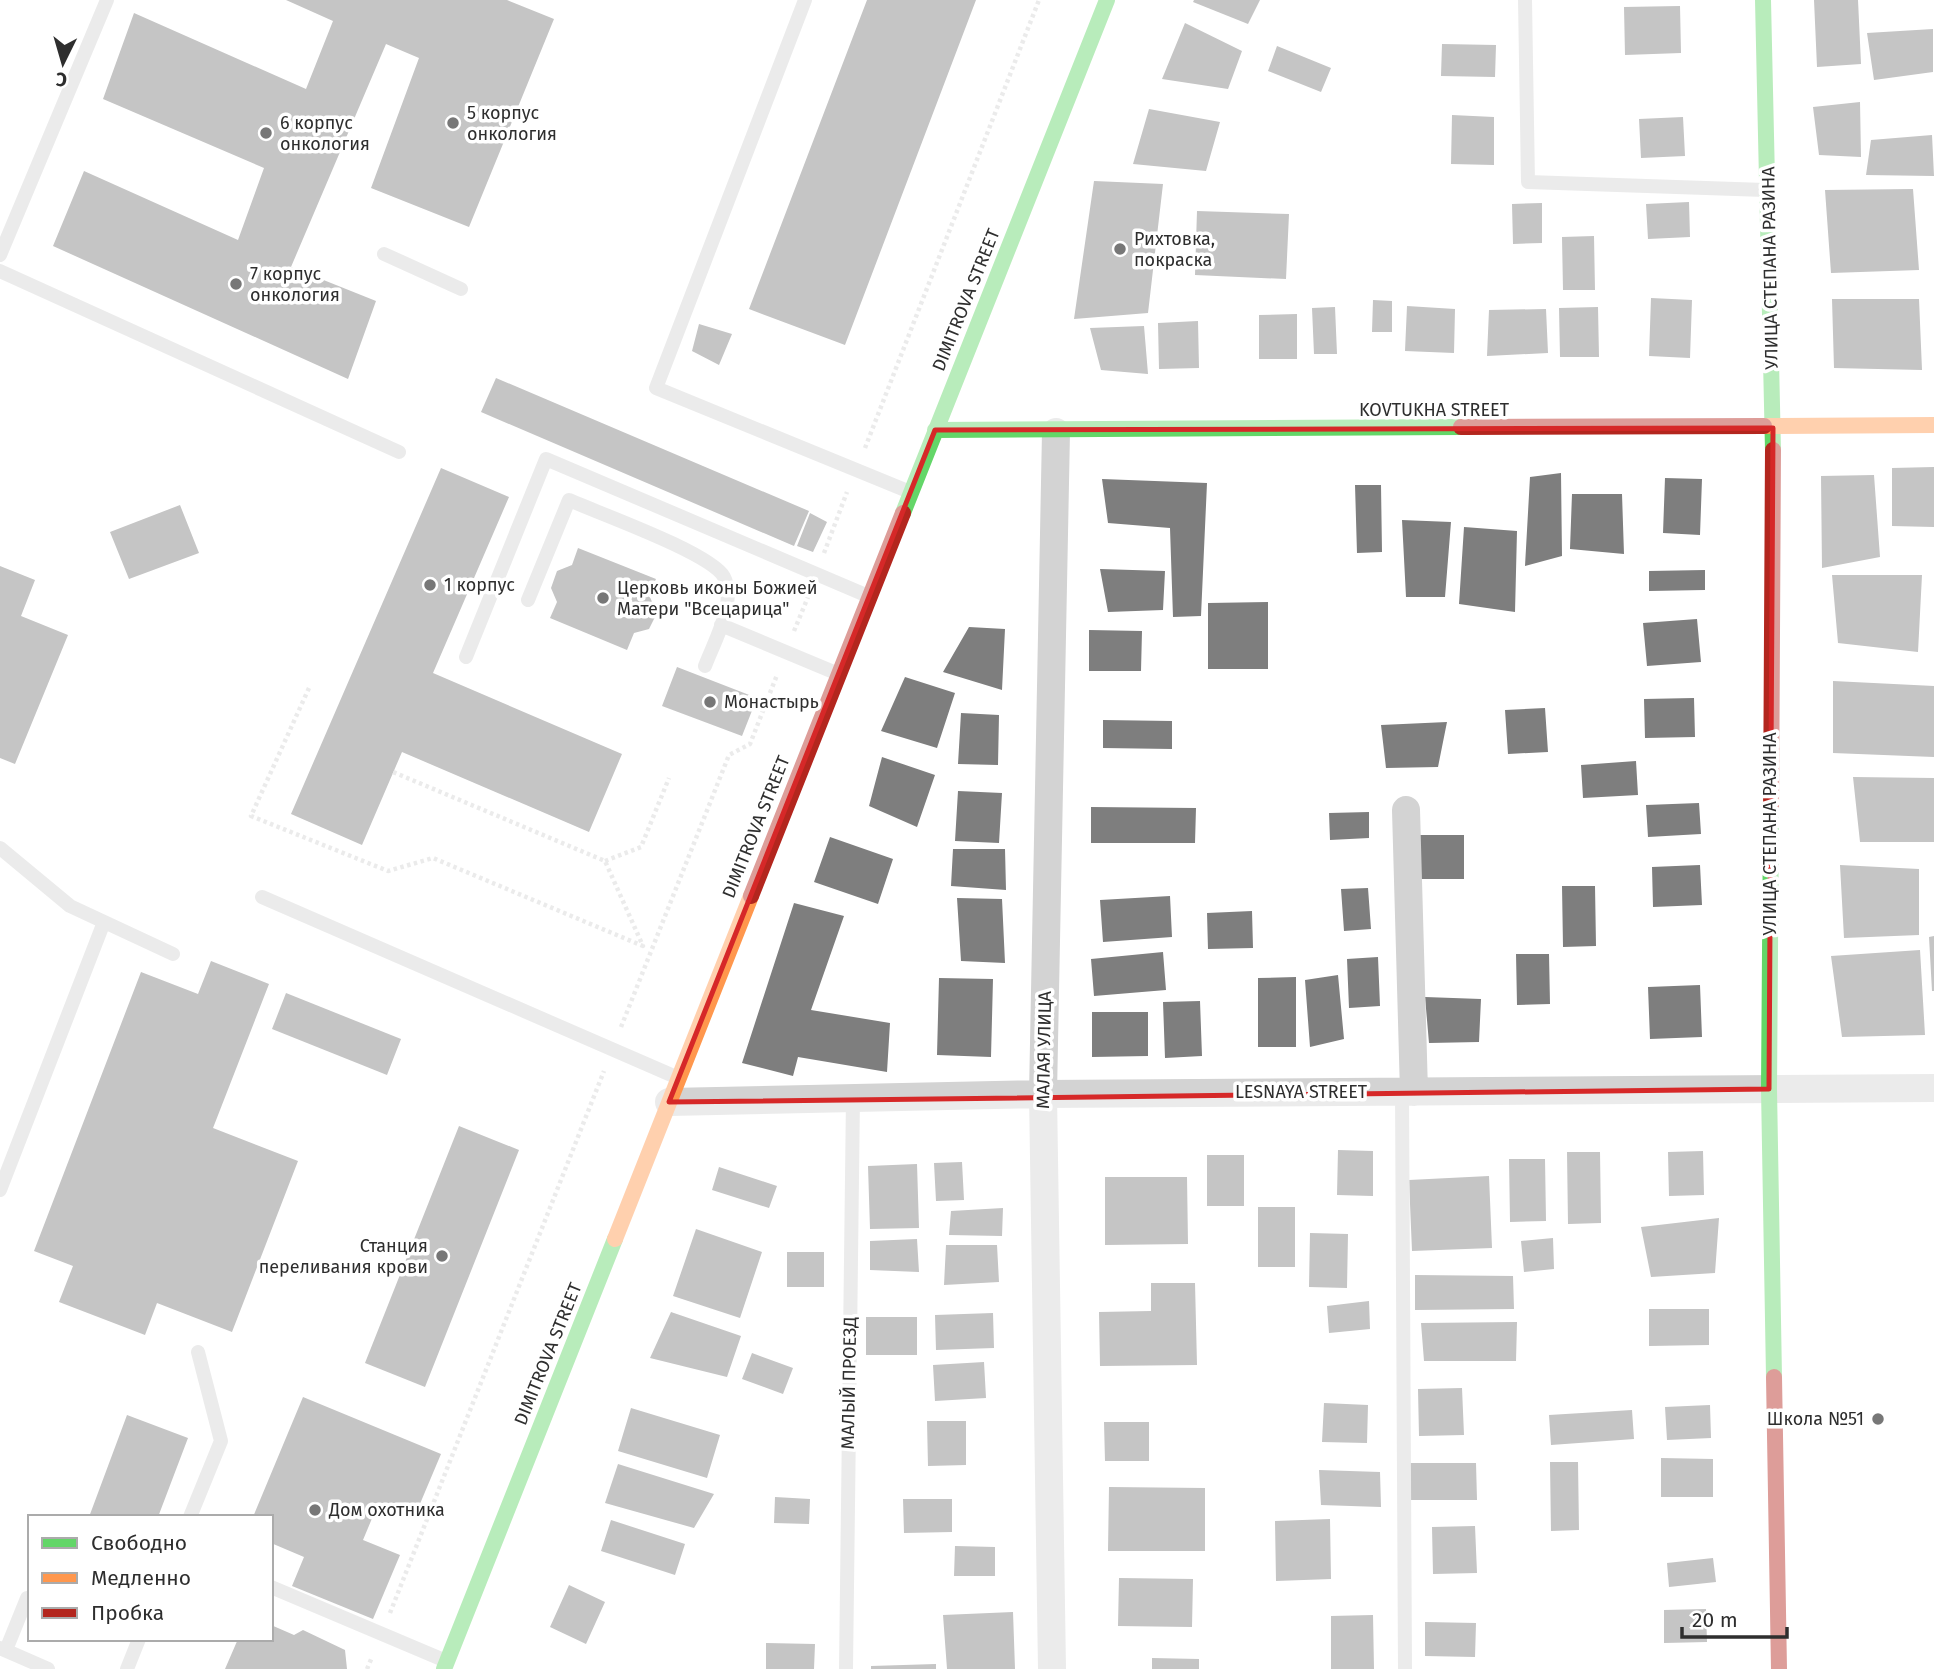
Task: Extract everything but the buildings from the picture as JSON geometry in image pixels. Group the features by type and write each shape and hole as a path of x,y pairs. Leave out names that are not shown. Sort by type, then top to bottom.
{"street":[{"name":"DIMITROVA STREET","path":"446,1665 1107,0"},
{"name":"УЛИЦА СТЕПАНА РАЗИНА","path":"1763,0 1773,428 1769,1088 1779,1669"},
{"name":"KOVTUKHA STREET","path":"935,430 1056,432 1934,425"},
{"name":"МАЛАЯ УЛИЦА","path":"1052,1669 1043,1094 1056,432"},
{"path":"1406,810 1408,1092"},
{"name":"LESNAYA STREET","path":"673,1090 853,1096 1934,1088"}],"lane":[{"path":"0,255 107,0"},
{"path":"804,0 656,388 911,492"},
{"path":"1525,0 1528,182 1768,191"},
{"path":"384,254 461,289"},
{"path":"0,271 399,452"},
{"path":"466,657 546,459 869,597"},
{"path":"528,600 569,500 706,559 724,577 727,599 721,625 705,666"},
{"path":"721,625 838,674"},
{"path":"0,848 70,906 173,954"},
{"path":"262,897 612,1050 673,1090"},
{"path":"0,1190 104,922"},
{"path":"1405,1669 1408,1092"},
{"name":"МАЛЫЙ ПРОЕЗД","path":"846,1669 853,1096"},
{"path":"191,1515 221,1441 198,1352"},
{"path":"273,1588 382,1633 446,1665"},
{"path":"27,1598 3,1649 48,1669"},
{"path":"127,1669 138,1641"}],"path":[{"path":"367,1669 729,755 750,744 1039,0"},
{"path":"309,688 251,816 388,871 433,858 652,949"},
{"path":"393,772 605,860 641,848 669,778"},
{"path":"605,860 643,946"}],"highlighted area":[{"path":"1773,428 1769,1089 669,1102 935,430"}],"traffic: fast":[{"path":"903,513 1107,0"},
{"path":"1763,0 1773,450"},
{"path":"935,430 1461,427"},
{"path":"1771,814 1769,1089 1774,1377"},
{"path":"444,1669 615,1239"}],"traffic: slow":[{"path":"1764,426 1934,425"},
{"path":"615,1239 751,896"}],"traffic: jam":[{"path":"1461,427 1764,426"},
{"path":"1771,814 1773,450"},
{"path":"751,896 903,513"},
{"path":"1774,1377 1779,1669"}],"place":[{"name":"5 корпус онкология","path":"453,123"},
{"name":"6 корпус онкология","path":"266,133"},
{"name":"Рихтовка, покраска","path":"1120,249"},
{"name":"7 корпус онкология","path":"236,284"},
{"name":"1 корпус","path":"430,585"},
{"name":"Церковь иконы Божией Матери \"Всецарица\"","path":"603,598"},
{"name":"Монастырь","path":"710,702"},
{"name":"Станция переливания крови","path":"442,1256"},
{"name":"Школа №51","path":"1878,1419"},
{"name":"Дом охотника","path":"315,1510"}]}
